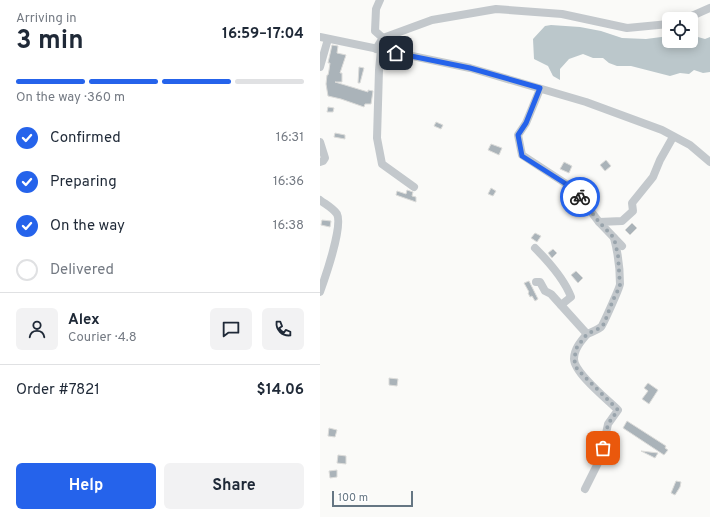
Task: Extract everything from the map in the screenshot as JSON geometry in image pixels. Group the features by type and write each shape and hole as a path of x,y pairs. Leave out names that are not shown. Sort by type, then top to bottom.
{"street":[{"path":"380,0 376,9 375,31 383,38"},
{"path":"414,187 382,164 377,138 379,49 383,38 432,20 496,8 562,14 627,28 662,25"},
{"path":"698,13 710,8"},
{"path":"320,67 324,38 470,68 586,102 662,130 690,146 710,162"},
{"path":"540,88 526,123 518,135 522,156 574,189 599,222 622,246"},
{"path":"599,222 622,221 633,212 632,203 653,177 660,160 673,137"},
{"path":"320,142 325,158 320,162"},
{"path":"320,200 336,214 338,219 335,242 320,292"},
{"path":"584,489 601,457 608,424 618,410 577,369 574,359 577,347 587,334 600,328 604,324 620,286 618,255 614,238"},
{"path":"535,248 568,290 571,297 561,304"},
{"path":"536,282 540,282 545,291 551,294 561,304 587,334"}],"shaded area":[{"path":"545,26 580,27 601,31 622,38 646,39 662,37 662,48 698,48 698,37 705,39 710,37 710,72 703,73 694,70 689,74 680,73 670,76 631,66 617,66 609,63 603,58 593,58 583,54 569,59 560,69 560,80 553,76 548,66 534,59 533,39"}],"building":[{"path":"332,45 338,46 337,53 346,55 340,73 342,73 342,82 335,82 368,92 368,90 373,91 371,104 365,104 364,107 328,96 326,84 330,63 328,63"},
{"path":"359,67 364,68 360,83 358,83"},
{"path":"328,107 334,108 333,112 327,112"},
{"path":"436,122 443,125 441,129 434,126"},
{"path":"335,133 345,135 345,139 334,137"},
{"path":"491,144 502,148 499,155 488,150"},
{"path":"606,160 611,166 605,171 600,165"},
{"path":"564,162 572,166 569,173 560,169"},
{"path":"491,188 496,191 493,196 488,194"},
{"path":"407,190 413,192 412,196 416,197 416,202 396,195 397,191 406,194"},
{"path":"322,220 331,221 330,227 321,225"},
{"path":"632,223 637,228 630,235 625,230"},
{"path":"535,233 541,236 537,242 531,238"},
{"path":"553,249 557,253 552,258 548,253"},
{"path":"576,271 583,278 578,283 571,275"},
{"path":"529,281 538,299 535,301 532,296 530,297 524,283"},
{"path":"389,378 398,379 397,386 389,385"},
{"path":"648,383 658,390 649,404 642,399 648,391 644,388"},
{"path":"627,421 666,446 665,448 668,450 664,455 623,428"},
{"path":"329,428 337,430 335,437 328,436"},
{"path":"641,451 658,453 655,458"},
{"path":"338,455 346,456 346,464 337,463"},
{"path":"337,470 337,477 330,478 329,471"},
{"path":"676,481 681,482 675,495 671,493"}],"way so far":[{"path":"580,197 599,222 614,238 618,255 620,286 604,324 600,328 587,334 577,347 574,359 577,369 618,410 608,424 606,440 603,448"}],"route":[{"path":"396,53 470,68 540,88 526,123 518,135 522,156 574,189 580,197"}]}
